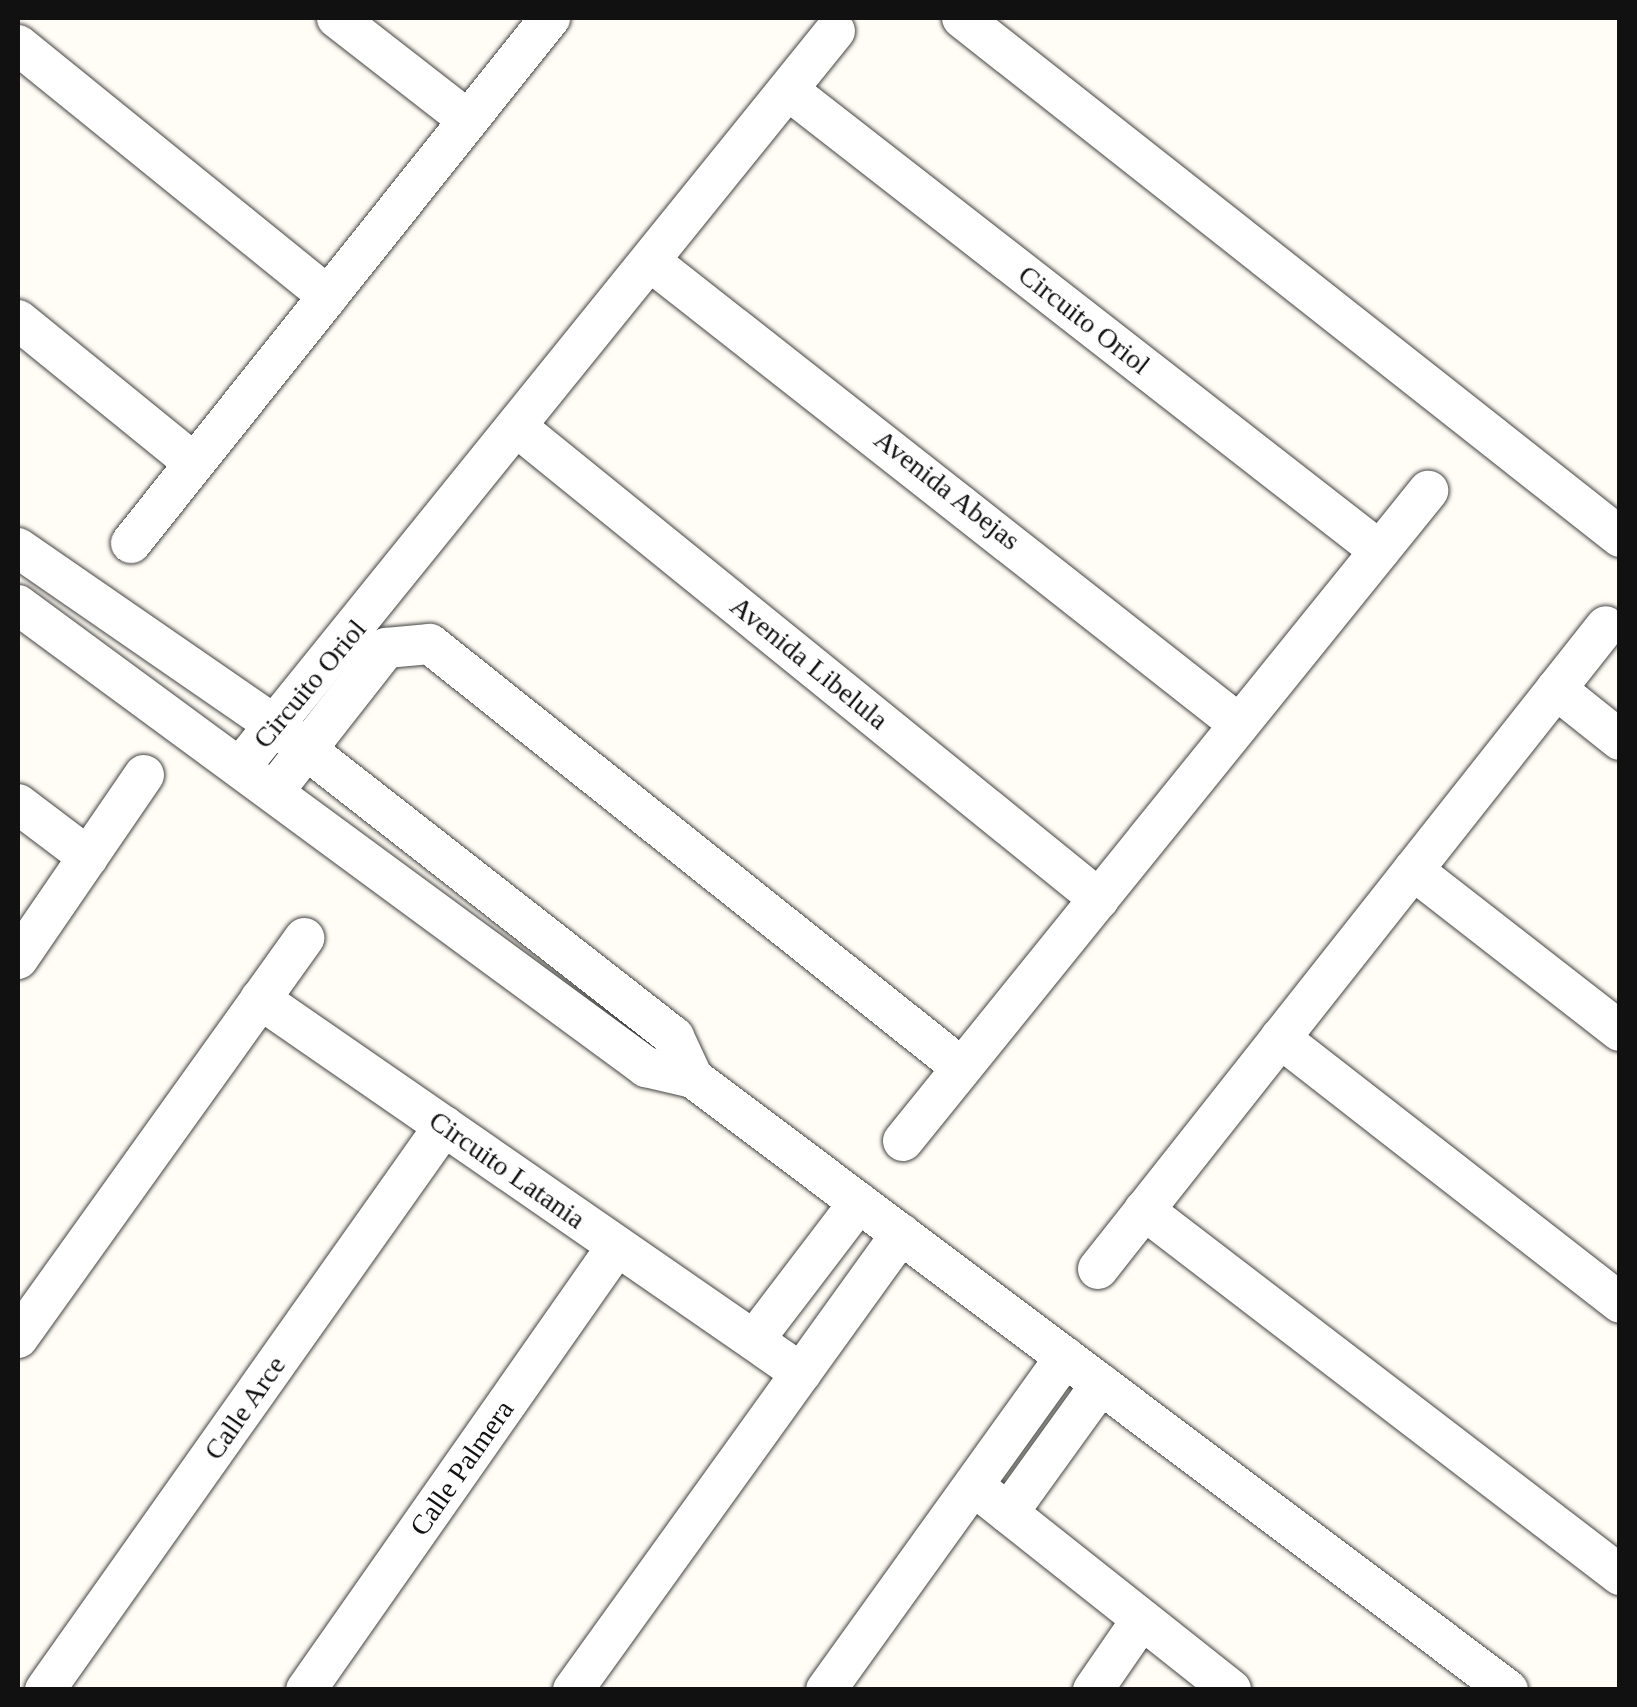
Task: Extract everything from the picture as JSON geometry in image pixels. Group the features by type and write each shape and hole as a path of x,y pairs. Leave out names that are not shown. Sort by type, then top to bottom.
{"street":[{"path":"338,18 468,120"},
{"path":"131,542 550,18"},
{"path":"962,18 1620,536"},
{"name":"Circuito Oriol","path":"274,791 291,737 379,602 835,31"},
{"path":"18,45 328,296"},
{"name":"Circuito Oriol","path":"788,90 1380,551"},
{"name":"Avenida Abejas","path":"651,262 1239,724"},
{"path":"18,320 194,463"},
{"name":"Avenida Libelula","path":"518,428 1099,898"},
{"path":"903,1141 1428,492"},
{"path":"18,548 291,737 674,1036 693,1078"},
{"name":"Circuito Oriol","path":"379,602 401,640 450,658 962,1068"},
{"path":"18,606 646,1067 693,1078 1508,1690"},
{"path":"1098,1269 1606,626"},
{"name":"Circuito Oriol","path":"241,766 291,737 401,640"},
{"path":"1556,689 1620,740"},
{"path":"18,958 144,775"},
{"path":"18,804 88,857"},
{"path":"1413,870 1620,1031"},
{"path":"18,1338 304,938"},
{"name":"Circuito Latania","path":"260,999 801,1373"},
{"path":"1280,1038 1620,1304"},
{"name":"Calle Arce","path":"45,1690 444,1126"},
{"path":"754,1340 859,1202"},
{"path":"1144,1210 1620,1575"},
{"path":"573,1690 901,1234"},
{"name":"Calle Palmera","path":"306,1690 617,1246"},
{"path":"826,1690 1065,1357"},
{"path":"1008,1513 1101,1384"},
{"path":"974,1486 1231,1690"},
{"path":"1093,1690 1142,1619"}]}
